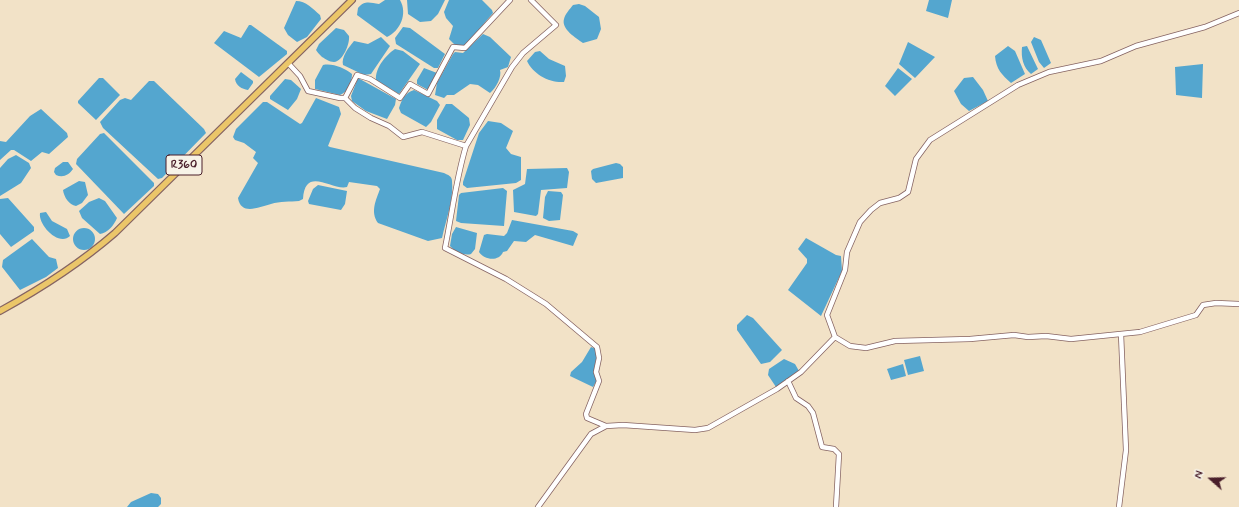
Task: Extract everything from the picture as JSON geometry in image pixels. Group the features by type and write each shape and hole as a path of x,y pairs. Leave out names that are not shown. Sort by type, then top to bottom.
{"main road":[{"name":"R360","path":"0,311 44,287 95,250 352,0"}],"street":[{"path":"345,98 357,75 370,79 400,98 410,84 428,94 453,47 465,48 510,0"},
{"path":"531,0 556,25 524,53 512,68 466,146 456,186 454,207 445,248 506,280 546,304 597,347 599,358 596,372 598,381 586,414 587,418 606,426 639,426 695,430 708,428 801,372 835,338"},
{"path":"1239,13 1205,27 1136,46 1101,61 1049,72 1030,80 990,101 930,140 916,159 908,192 899,198 880,203 860,222 847,252 845,270 832,297 827,315 835,338 850,346 866,348 895,341 970,339 1014,334 1028,337 1046,336 1072,339 1140,332 1196,315 1203,305 1216,303 1239,304"},
{"path":"288,63 300,76 308,91 345,98 366,115 389,126 403,137 422,132 466,146"},
{"path":"1119,507 1126,450 1121,334"},
{"path":"788,381 796,398 808,406 813,413 822,447 834,449 839,454 836,507"},
{"path":"538,507 590,434 606,426"}],"water":[{"path":"385,0 400,0 403,11 401,22 396,31 387,37 357,15 358,8 361,5 368,3 379,4"},
{"path":"407,0 445,0 438,14 431,21 420,22 408,14"},
{"path":"449,0 482,0 493,13 464,47 456,46 449,39 453,26 446,18 444,12"},
{"path":"929,0 952,0 948,18 926,11"},
{"path":"296,1 303,2 309,6 320,15 321,19 307,37 297,42 288,35 284,28"},
{"path":"579,4 585,6 599,17 601,29 597,39 583,43 567,30 564,23 566,13 573,5"},
{"path":"249,25 287,51 287,54 259,77 214,43 224,31 241,38"},
{"path":"403,27 410,28 445,54 438,68 434,68 396,44 395,38"},
{"path":"336,28 344,30 349,36 349,39 343,55 337,61 332,62 322,57 316,50 319,44"},
{"path":"483,34 490,37 511,57 508,67 500,70 498,82 494,88 490,93 478,85 470,84 454,95 447,95 444,98 435,95 437,83 453,54 455,52 463,53"},
{"path":"381,37 390,46 371,74 364,75 343,65 344,55 354,41 368,44"},
{"path":"1034,37 1041,40 1051,63 1044,68 1039,62 1031,42"},
{"path":"908,42 935,57 915,78 899,64"},
{"path":"1008,46 1015,51 1025,74 1011,83 1000,71 995,56"},
{"path":"1027,46 1038,69 1031,74 1024,65 1022,59 1022,47"},
{"path":"395,49 403,51 420,64 399,94 376,80 379,66"},
{"path":"540,51 549,59 565,66 566,76 564,82 547,79 537,74 533,70 527,61 535,52"},
{"path":"1203,64 1202,98 1176,95 1175,67"},
{"path":"323,65 338,66 352,74 349,86 343,94 340,95 315,89 315,80"},
{"path":"424,68 437,73 428,90 417,84 417,80"},
{"path":"898,68 912,79 895,96 885,86"},
{"path":"241,72 253,81 248,90 240,87 235,79"},
{"path":"973,77 983,90 988,101 969,111 961,104 954,91 964,78"},
{"path":"99,78 103,78 120,95 96,120 78,103 78,101"},
{"path":"358,78 396,99 395,105 387,119 366,111 352,101 351,96"},
{"path":"285,79 291,80 301,89 297,99 288,110 270,99 270,96"},
{"path":"149,81 154,81 204,129 206,133 162,178 158,179 103,128 100,122 120,100 125,98 131,100"},
{"path":"414,90 437,101 440,105 431,122 426,127 401,113 399,108 404,97"},
{"path":"316,98 339,107 341,114 328,146 444,173 451,177 452,195 442,238 428,241 378,223 374,215 380,189 377,186 349,182 347,187 341,187 314,181 309,183 305,189 303,199 299,201 278,202 251,209 247,209 240,204 238,198 258,163 253,158 256,152 244,143 235,140 233,137 236,129 263,102 267,102 300,124"},
{"path":"446,104 452,104 469,118 470,125 463,140 457,140 437,129 437,120"},
{"path":"41,109 67,133 68,137 49,154 42,152 31,161 14,150 11,150 0,160 0,141 6,142 30,116"},
{"path":"488,121 501,123 513,131 506,148 511,154 521,157 521,180 516,183 467,188 463,185 463,182 479,133"},
{"path":"104,133 154,183 154,186 124,214 76,164 77,159 100,134"},
{"path":"16,155 29,163 31,168 21,183 0,196 0,168 8,159"},
{"path":"63,162 68,162 73,169 66,175 56,175 54,172 55,168"},
{"path":"616,163 623,167 623,178 596,183 592,179 591,171 593,169"},
{"path":"567,168 569,172 567,188 541,190 538,214 536,216 514,212 513,190 525,184 527,169"},
{"path":"79,181 85,182 88,195 82,203 76,206 67,200 63,190"},
{"path":"318,185 347,191 345,204 341,210 309,204 308,201 313,189"},
{"path":"503,188 507,191 504,226 461,223 456,221 459,195 461,193"},
{"path":"548,191 561,192 563,195 560,220 549,221 543,218 545,197"},
{"path":"8,198 34,227 34,231 11,247 0,234 0,199"},
{"path":"99,198 105,201 117,218 106,232 100,234 82,218 79,211 89,202"},
{"path":"46,212 52,221 67,229 70,236 65,239 60,239 50,233 40,218 40,213"},
{"path":"512,220 573,231 578,234 573,246 535,235 526,242 514,241 507,251 503,252 495,259 481,255 479,252 484,235 504,236 507,233"},
{"path":"456,227 477,233 475,249 471,254 460,253 450,246 452,234"},
{"path":"84,228 92,231 95,239 92,247 84,250 76,247 73,239 76,231"},
{"path":"806,238 836,255 841,256 842,271 821,316 788,290 807,263 807,259 798,249"},
{"path":"32,239 49,257 56,259 58,268 46,277 20,290 2,267 3,260"},
{"path":"747,315 753,318 782,350 770,362 761,364 737,330 737,325"},
{"path":"591,347 596,349 597,353 594,372 597,380 593,387 570,376 571,372 582,362"},
{"path":"920,356 924,371 908,375 904,360"},
{"path":"784,359 795,364 799,371 776,387 768,375 769,369"},
{"path":"903,364 906,376 891,380 887,369"},
{"path":"151,493 158,494 161,498 161,504 158,507 127,507 131,502"}]}
